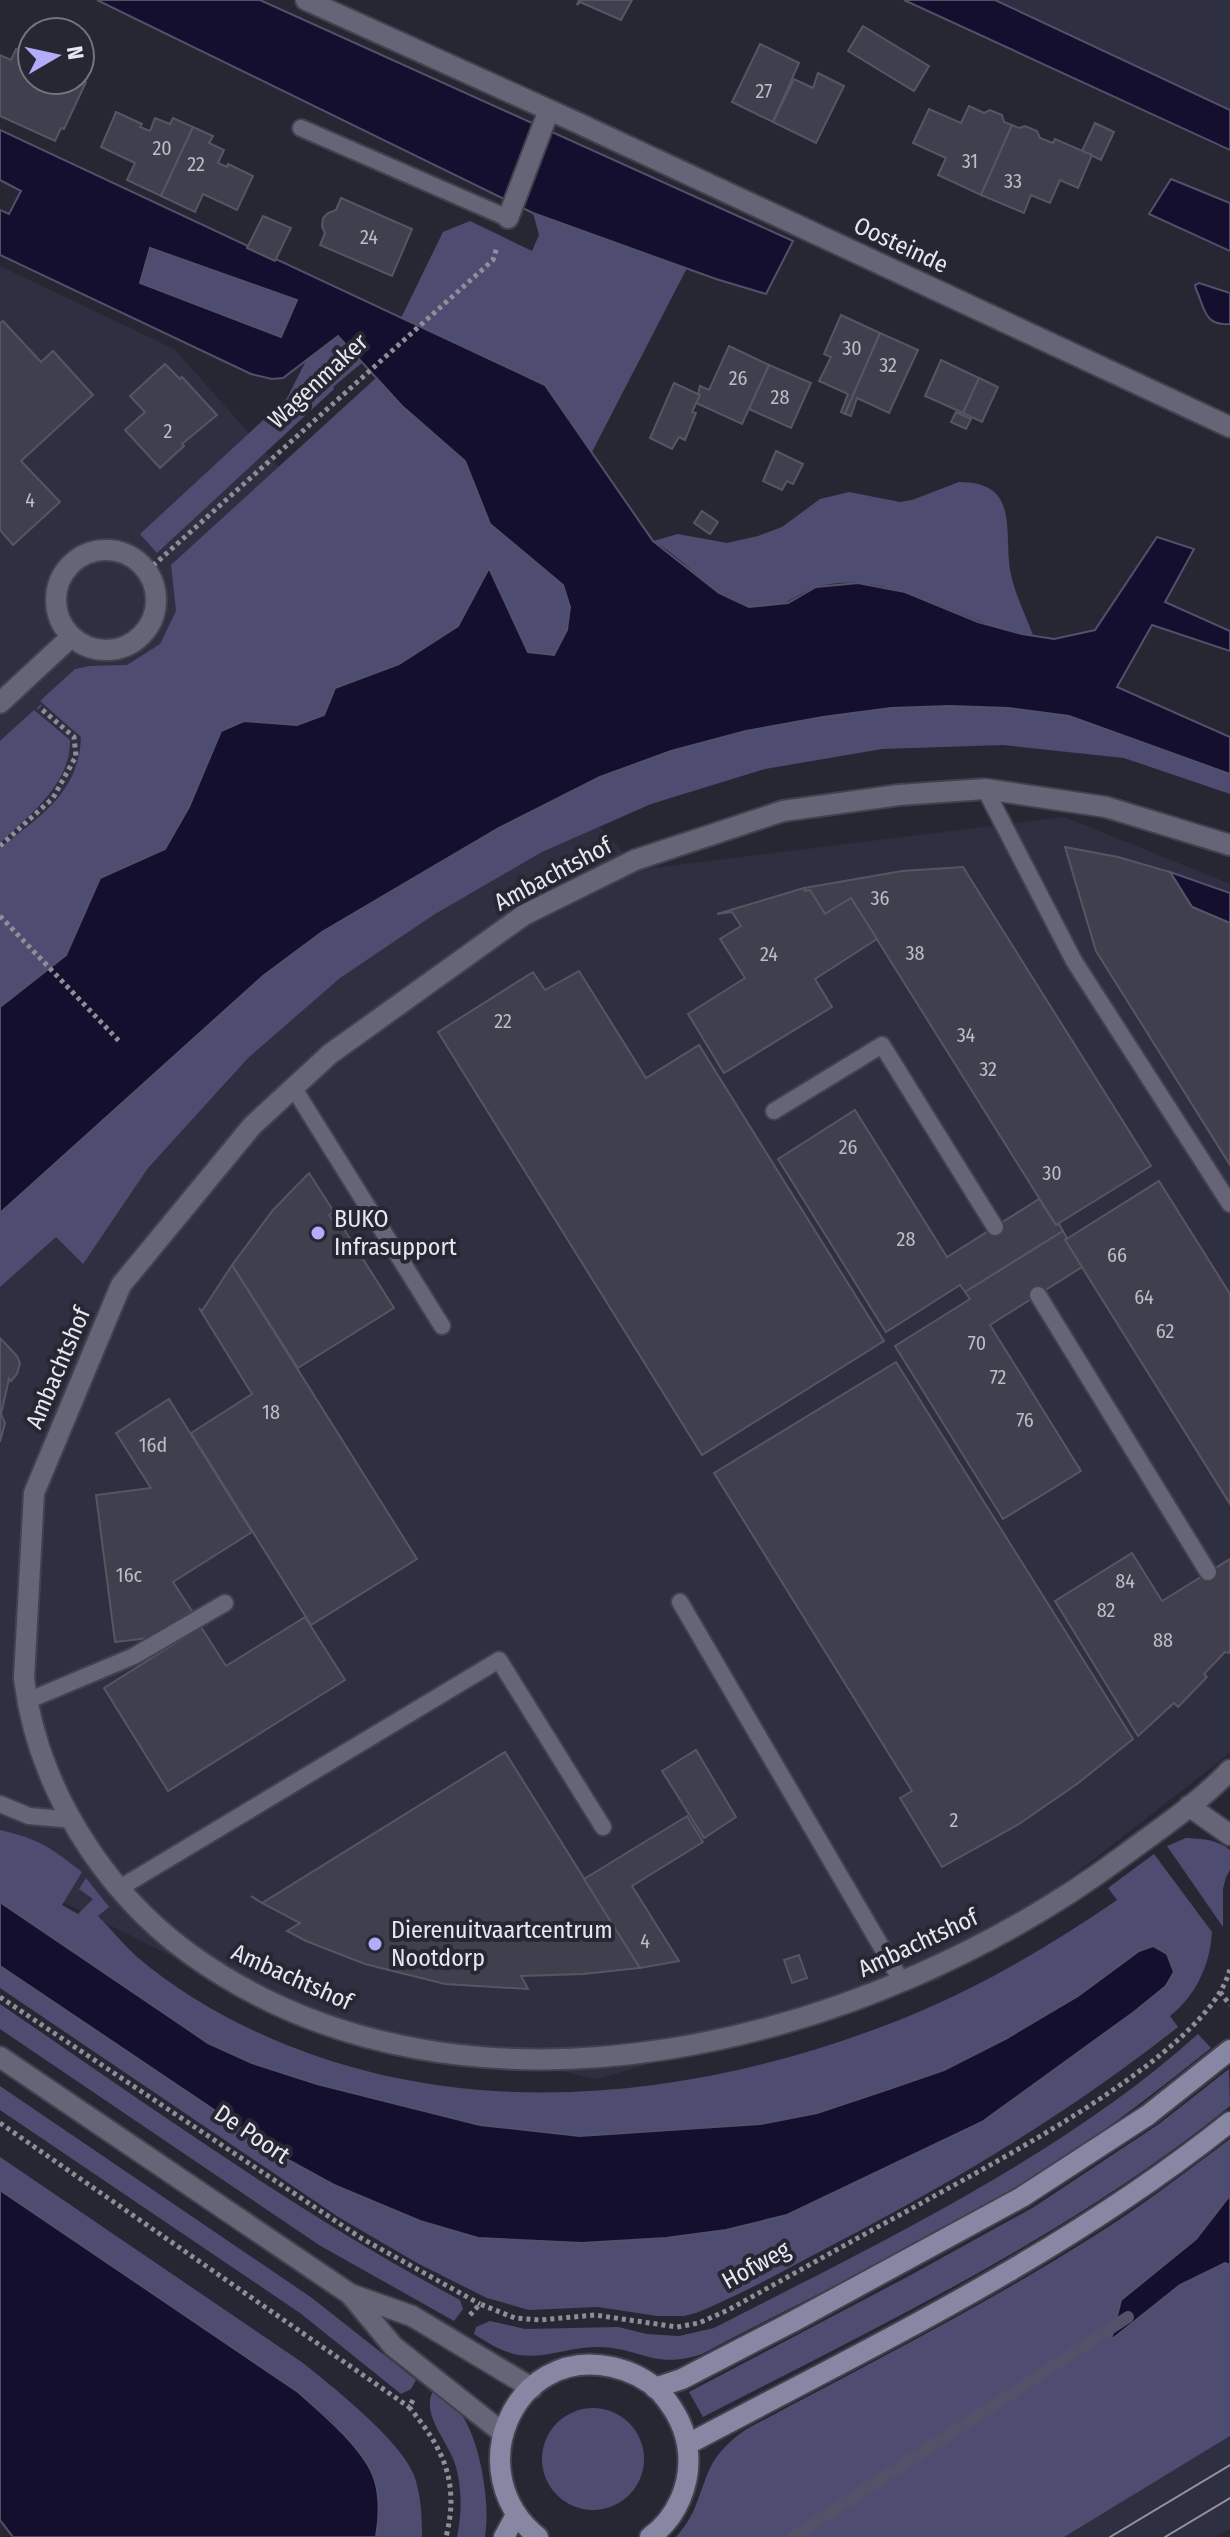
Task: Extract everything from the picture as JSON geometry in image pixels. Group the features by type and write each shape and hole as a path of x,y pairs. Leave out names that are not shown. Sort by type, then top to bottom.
{"main road":[{"path":"655,2388 682,2379 794,2321 1022,2197 1148,2115 1230,2050"},
{"path":"688,2444 1060,2242 1173,2168 1230,2122"},
{"path":"538,2537 516,2515 506,2496 500,2475 499,2454 503,2433 510,2416 532,2388 548,2377 566,2369 604,2365 640,2377 655,2388 681,2422 688,2444 688,2473 679,2503 668,2520 650,2537"},
{"path":"504,2537 516,2515"}],"street":[{"name":"Oosteinde","path":"306,0 546,116 1230,427"},
{"path":"511,210 546,116"},
{"path":"104,550 120,552 147,571 154,586 156,603 153,619 144,633 117,650 85,646 71,637 61,623 57,591 63,575 73,562 87,553 104,550"},
{"path":"0,703 71,637"},
{"name":"Ambachtshof","path":"1229,1774 1106,1869 1052,1905 902,1982 836,2008 697,2044 634,2054 557,2060 490,2058 420,2049 357,2034 286,2007 211,1969 170,1939 118,1889 49,1777 27,1701 24,1678 34,1493 121,1285 252,1126 293,1087 330,1054 524,915 635,860 783,811 899,795 985,789 1106,807 1230,845"},
{"path":"1189,1806 1230,1835"},
{"path":"0,2057 350,2294 412,2316 532,2388"},
{"path":"350,2294 393,2346 503,2433"}],"lane":[{"path":"301,128 511,210"},
{"path":"985,789 1074,961 1230,1204"},
{"path":"774,1111 882,1045 995,1227"},
{"path":"293,1087 442,1326"},
{"path":"1038,1295 1208,1572"},
{"path":"680,1602 902,1982"},
{"path":"27,1701 134,1656 225,1603"},
{"path":"118,1889 499,1660 603,1827"},
{"path":"0,1804 29,1816 74,1820"}],"path":[{"name":"Wagenmaker","path":"147,571 471,276 493,260 511,210"},
{"path":"0,846 53,798 76,756 74,737 19,686"},
{"path":"0,916 120,1042"},
{"name":"Hofweg","path":"480,2304 515,2318 540,2320 595,2315 677,2327 699,2323 728,2310 1044,2135 1153,2062 1204,2014 1220,1992 1230,1969"},
{"path":"1220,1992 1230,2005"},
{"name":"De Poort","path":"0,1997 361,2238 480,2304"},
{"path":"0,2123 409,2407 443,2455 449,2481 450,2506 446,2537"},
{"path":"453,2339 480,2304"},
{"path":"409,2407 430,2375"}],"shaded area":[{"path":"97,0 260,0 793,241 766,294 716,279 533,213"},
{"path":"904,0 995,0 1230,110 1230,150"},
{"path":"994,0 1230,0 1230,109 1191,92"},
{"path":"0,130 545,385 653,541 719,593 749,607 788,603 816,587 858,583 905,592 978,622 1054,639 1095,630 1157,537 1194,549 1165,602 1230,631 1230,651 1152,625 1117,687 1230,737 1230,774 1069,716 1008,708 891,708 746,731 671,751 600,777 499,828 322,932 263,976 0,1213 0,1007 66,955 100,878 165,849 189,807 221,731 244,721 297,725 324,715 335,688 399,664 458,626 489,568 528,652 554,655 567,630 570,607 563,585 490,524 465,461 402,406 338,336 283,378 251,374 0,255 0,210 9,214 21,191 0,180","holes":["150,248 297,300 281,337 140,283"]},
{"path":"1171,179 1230,203 1230,251 1149,214"},
{"path":"533,213 687,268 592,452 545,385 401,318 443,232 470,221 532,251 539,235"},
{"path":"151,248 297,300 281,338 140,283"},
{"path":"0,266 174,349 638,870 1064,817 1230,884 1230,1753 939,1980 597,2079 281,2010 0,1871"},
{"path":"1199,283 1230,293 1230,324 1210,319 1195,285"},
{"path":"338,336 363,362 157,553 140,534 287,398 309,355"},
{"path":"377,377 402,406 465,461 490,524 563,585 570,607 567,630 554,655 528,652 488,569 458,626 399,664 335,688 324,715 297,725 244,721 165,849 100,878 66,955 0,1007 0,848 55,802 79,757 81,737 40,701 75,669 127,665 160,644 176,611 171,565"},
{"path":"959,482 978,484 1000,499 1007,524 1010,570 1033,635 989,624 903,592 859,583 821,586 768,608 748,606 722,594 653,541 678,534 727,543 782,527 820,499 849,492 900,502"},
{"path":"891,708 1008,708 1069,716 1230,774 1230,794 1124,758 1003,745 882,749 765,769 651,804 542,852 435,914 340,978 248,1058 148,1168 83,1264 56,1237 0,1287 0,1213 263,976 322,932 499,828 600,777 671,751 746,731 823,717"},
{"path":"34,710 70,740 68,756 64,771 46,798 0,843 0,741"},
{"path":"1170,872 1230,893 1230,923 1192,907"},
{"path":"0,1830 44,1845 82,1872 62,1905 78,1914 93,1899 79,1889 86,1878 109,1907 98,1916 131,1951 179,1989 226,2017 335,2062 413,2081 493,2091 574,2092 654,2085 734,2071 813,2050 889,2024 978,1984 1063,1936 1117,1900 1108,1888 1154,1854 1212,1932 1200,1978 1187,1999 1170,2016 1178,2027 1055,2115 883,2218 696,2313 657,2316 598,2307 529,2310 487,2298 419,2264 340,2218 0,1988 0,1966 290,2161 420,2221 478,2238 550,2242 666,2238 910,2155 982,2122 1134,2012 1139,1951 1078,1996 1007,2038 944,2070 817,2113 760,2124 580,2136 480,2125 317,2084 252,2063 208,2043 0,1902"},
{"path":"1186,1838 1215,1842 1230,1850 1230,1870 1223,1889 1223,1927 1167,1846"},
{"path":"0,1902 208,2043 252,2063 317,2084 480,2125 580,2136 760,2124 817,2113 944,2070 1007,2038 1078,1996 1139,1951 1153,1946 1167,1954 1174,1972 1166,1986 1134,2012 982,2122 787,2215 726,2230 666,2238 582,2243 478,2238 420,2221 334,2185 290,2161 0,1966"},
{"path":"0,2004 284,2196 460,2300 463,2309 454,2321 319,2245 0,2029"},
{"path":"1198,2034 1211,2048 1137,2106 1060,2160 928,2237 702,2354 672,2360 599,2347 529,2356 501,2349 474,2334 476,2327 490,2321 525,2329 618,2327 647,2334 679,2336 714,2328 902,2231 1028,2159 1088,2120"},
{"path":"1229,2069 1230,2106 1169,2153 1105,2196 1040,2237 907,2312 703,2417 689,2392 1034,2207 1159,2124"},
{"path":"0,2086 312,2298 416,2380 411,2389 401,2394 300,2313 0,2110"},
{"path":"1230,2139 1230,2436 1064,2537 676,2537 693,2512 713,2462 745,2430 1049,2264 1127,2215"},
{"path":"0,2157 303,2363 364,2415 395,2446 414,2475 421,2506 422,2537 376,2537 377,2530 356,2450 332,2421 298,2392 0,2190"},
{"path":"0,2190 298,2392 319,2410 353,2445 370,2469 378,2502 376,2537 13,2537 0,2520"},
{"path":"1230,2195 1230,2265 1225,2263 1180,2285 1111,2340 1121,2300 1196,2239"},
{"path":"433,2391 456,2407 472,2436 485,2489 485,2537 457,2537 461,2502 458,2475 430,2410"},
{"path":"593,2408 613,2412 629,2423 640,2439 644,2459 640,2479 629,2495 613,2506 593,2510 573,2506 557,2495 546,2479 542,2459 546,2439 557,2423 573,2412"},
{"path":"1230,2436 1230,2529 1216,2537 1063,2537"}],"building":[{"path":"579,0 632,0 621,20 580,2 577,5"},
{"path":"863,26 929,66 914,91 848,51"},
{"path":"760,44 799,63 773,122 732,102"},
{"path":"16,49 16,96 79,96 55,141 0,116 0,55 11,60"},
{"path":"818,73 844,86 816,143 773,122 794,79 813,88"},
{"path":"969,106 984,113 990,110 1002,115 1004,122 1012,125 981,195 938,175 946,158 913,143 929,109 961,123"},
{"path":"116,112 150,131 155,118 170,124 173,118 193,127 161,196 127,180 135,163 101,147"},
{"path":"1095,123 1114,132 1101,160 1082,151"},
{"path":"1012,125 1019,128 1025,126 1037,131 1040,138 1053,143 1055,139 1092,155 1078,188 1060,180 1050,203 1031,195 1024,213 981,195"},
{"path":"193,127 213,136 209,143 224,150 218,163 227,167 228,164 253,176 237,210 203,194 195,212 161,196"},
{"path":"341,198 412,229 392,276 320,245 325,233 323,218 336,210"},
{"path":"263,216 291,228 275,261 247,248"},
{"path":"841,315 880,333 845,414 841,412 848,394 819,381 831,357 824,354"},
{"path":"3,321 41,362 53,351 93,395 21,461 60,502 13,545 0,530 0,323"},
{"path":"880,333 918,350 889,413 857,398 851,416 845,414"},
{"path":"729,346 769,365 742,424 696,403 700,386 709,390"},
{"path":"941,360 979,378 963,413 925,396"},
{"path":"165,364 180,379 182,377 217,415 182,444 184,446 160,468 125,430 145,412 130,396"},
{"path":"769,365 811,383 791,428 749,409"},
{"path":"979,378 998,387 982,422 963,413"},
{"path":"674,383 700,395 685,440 679,437 672,449 650,438"},
{"path":"956,412 971,419 966,429 951,422"},
{"path":"776,451 803,464 793,484 787,481 782,490 763,481"},
{"path":"702,511 718,522 710,534 694,523"},
{"path":"1065,847 1118,857 1170,872 1192,907 1230,923 1230,1165 1096,951"},
{"path":"963,867 1151,1166 1056,1225 851,898 825,914 810,890 805,891 804,888 902,871"},
{"path":"804,888 805,891 810,890 825,914 851,898 877,939 815,979 832,1007 724,1073 688,1014 745,978 720,939 741,926 732,912 717,914"},
{"path":"579,971 646,1078 699,1045 884,1341 702,1455 438,1032 533,972 545,990"},
{"path":"855,1110 947,1257 1039,1199 1063,1231 965,1292 960,1285 886,1332 778,1159"},
{"path":"309,1173 334,1212 329,1215 338,1228 342,1226 394,1308 298,1368 232,1265 273,1210"},
{"path":"1159,1181 1230,1294 1230,1504 1065,1240"},
{"path":"1063,1231 1065,1240 1082,1267 990,1325 1081,1471 1003,1519 895,1346 970,1299 965,1292"},
{"path":"232,1265 417,1559 311,1625 191,1433 252,1394 199,1308 202,1311"},
{"path":"0,1338 20,1363 17,1374 11,1381 9,1379 1,1414 5,1423 0,1442"},
{"path":"896,1362 1133,1739 1077,1784 1019,1824 942,1867 900,1798 912,1791 714,1473"},
{"path":"169,1399 252,1532 173,1582 192,1611 150,1638 115,1642 96,1495 151,1488 116,1433"},
{"path":"1132,1553 1162,1601 1230,1559 1230,1653 1225,1652 1204,1674 1207,1677 1178,1707 1174,1703 1138,1736 1055,1601"},
{"path":"305,1617 345,1680 168,1791 104,1688 201,1627 226,1666"},
{"path":"696,1750 736,1817 704,1838 662,1771"},
{"path":"505,1752 640,1968 521,1976 528,1989 445,1984 365,1964 306,1941 287,1931 300,1923 260,1902 251,1896 262,1903"},
{"path":"687,1816 703,1842 632,1886 679,1961 640,1968 584,1879"},
{"path":"799,1955 807,1978 792,1983 784,1960"}],"waterway":[{"path":"793,2537 1128,2317"}],"tram line":[{"path":"1110,2537 1230,2465"},
{"path":"1165,2537 1230,2498"}],"place":[{"name":"BUKO Infrasupport","path":"318,1233"},
{"name":"Dierenuitvaartcentrum Nootdorp","path":"375,1944"}]}
